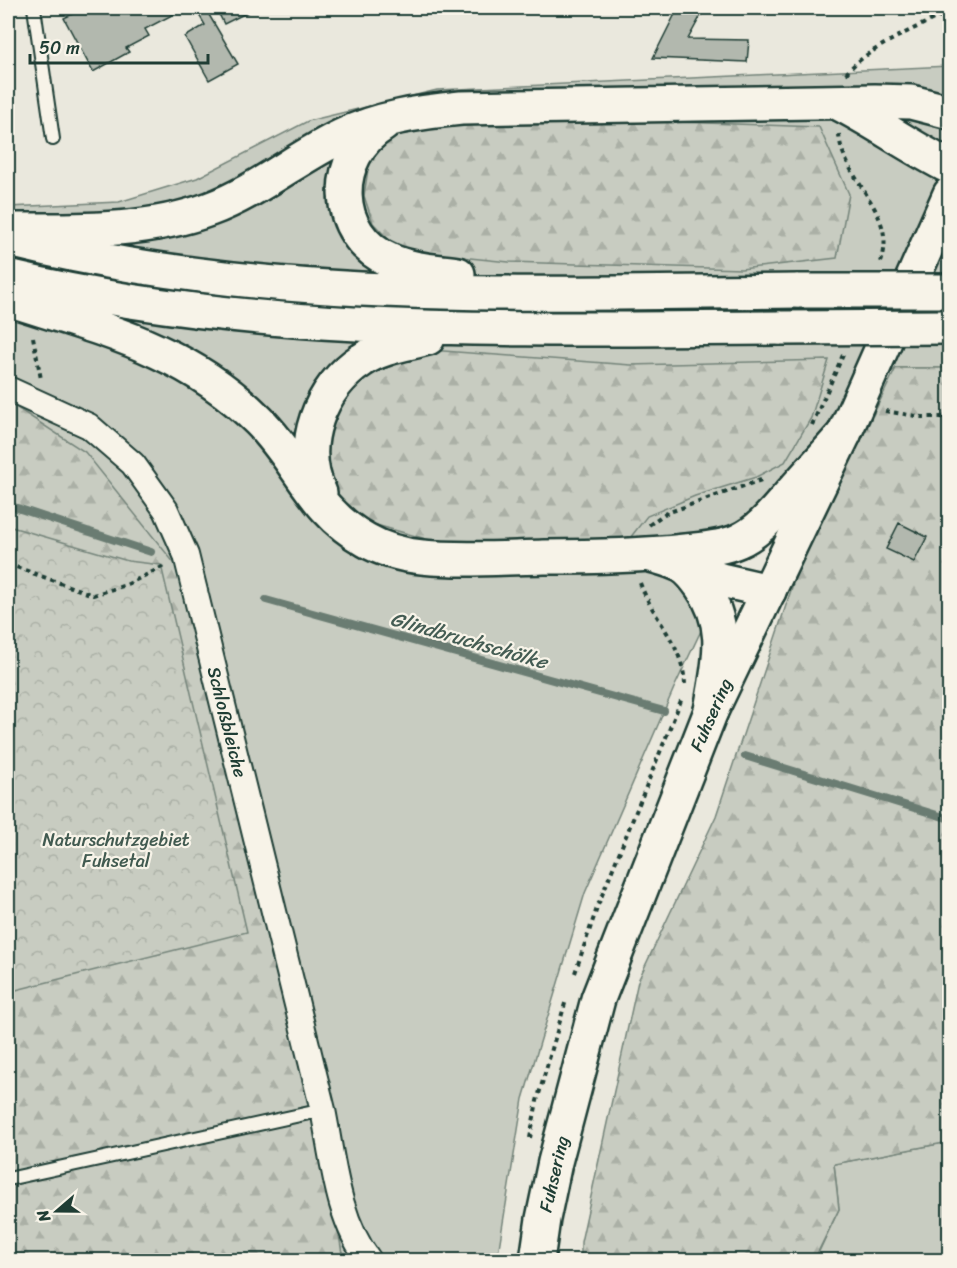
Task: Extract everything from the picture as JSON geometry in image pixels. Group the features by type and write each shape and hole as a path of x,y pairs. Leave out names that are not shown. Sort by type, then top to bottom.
{"main road":[{"path":"8,230 121,229 184,217 210,209 259,186 343,135 364,126 427,111 461,108 875,101 911,102 950,112"},
{"path":"838,102 867,117 921,153 950,167"},
{"path":"398,118 369,135 358,147 350,162 345,196 354,228 376,253 391,261 407,266 481,278 510,293"},
{"name":"Fuhsering","path":"537,1260 555,1162 598,999 711,711 850,421 950,194"},
{"path":"8,240 75,256 169,272 252,282 368,289 510,293 950,291"},
{"path":"8,277 60,290 162,307 253,318 363,326 467,329 950,327"},
{"path":"8,299 146,345 199,372 223,389 261,423 287,454 312,494 334,518 368,542 404,555 462,558 651,555 716,548 739,541 762,526 850,421"},
{"path":"334,518 317,488 311,455 316,419 334,385 348,370 381,350 467,329"},
{"path":"716,548 741,557 754,567 769,591"},
{"path":"651,555 721,580 769,591"},
{"path":"682,566 706,593 719,627 721,644 711,711"}],"street":[{"name":"Schloßbleiche","path":"8,389 89,426 133,464 166,510 186,555 323,1110 338,1187 348,1219 362,1251 369,1260"}],"lane":[{"path":"34,8 53,139"},
{"path":"8,1179 323,1110"}],"path":[{"path":"32,399 41,381 33,335"},
{"path":"850,421 950,417"},
{"path":"8,564 93,595 126,585 186,555"}],"green space":[{"path":"949,66 949,215 936,250 949,250 949,368 896,368 763,499 674,688 585,893 523,1099 497,1260 343,1260 317,1096 8,402 8,207 119,202 197,178 308,121 437,90"},
{"path":"470,115 819,127 849,194 837,258 741,269 509,262 411,252 390,241 373,223 364,196 370,156 392,130"},
{"path":"430,350 631,365 829,360 811,418 785,462 756,477 695,496 647,516 630,538 437,542 369,523 330,488 325,439 338,403 360,376"},
{"path":"896,368 949,368 949,1142 834,1164 839,1209 814,1260 581,1260 581,1242 638,981 716,816 798,569"},
{"path":"8,402 85,452 183,574 317,1096 343,1260 8,1260"},
{"name":"Naturschutzgebiet Fuhsetal","path":"8,526 128,561 161,565 247,932 8,992"},
{"path":"949,1142 949,1260 815,1260 839,1209 834,1164"}],"building":[{"path":"85,8 177,8 171,10 174,14 145,29 149,36 126,48 129,52 93,72 64,18"},
{"path":"195,8 205,8 238,64 209,80 185,37 205,25"},
{"path":"216,8 256,8 224,24"},
{"path":"678,8 705,8 688,39 749,40 747,62 653,58"},
{"path":"899,523 927,537 914,562 886,549"}],"waterway":[{"name":"Glindbruchschölke","path":"8,505 151,552"},
{"name":"Glindbruchschölke","path":"266,600 664,711"},
{"name":"Glindbruchschölke","path":"745,756 950,819"}]}
